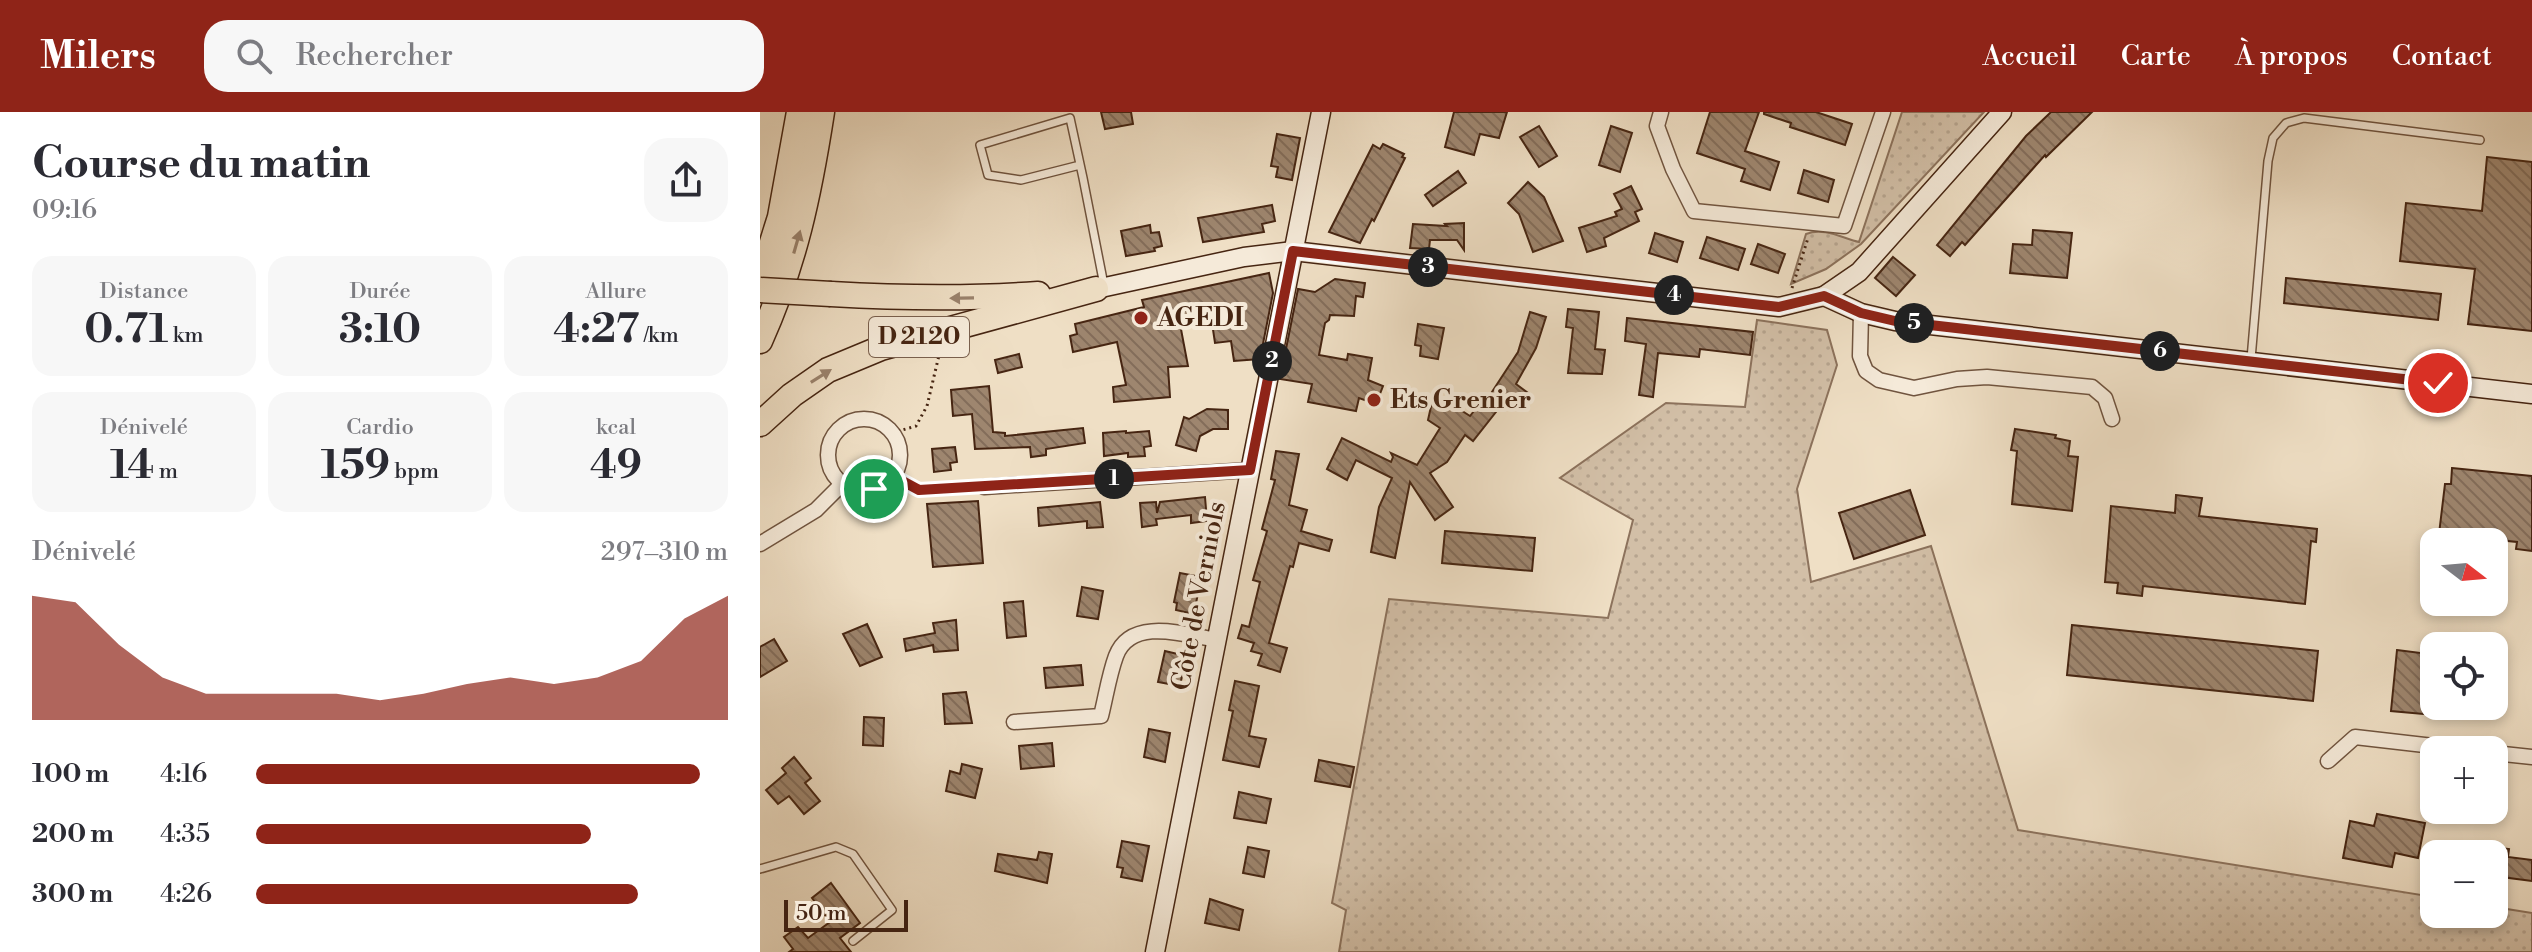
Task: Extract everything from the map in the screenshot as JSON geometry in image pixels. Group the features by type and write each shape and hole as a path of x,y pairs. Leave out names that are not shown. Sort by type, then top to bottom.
{"highway":[{"path":"760,281 790,174 799,112"},
{"path":"760,341 786,279 799,236 810,192 822,112"},
{"name":"D 2120","path":"760,290 913,299 975,298 1100,288"},
{"name":"D 2120","path":"760,424 792,395 828,370 881,348 1100,288"}],"street":[{"name":"Côte de Verniols","path":"1155,952 1321,112"},
{"path":"1661,112 1657,126 1673,169 1694,211 1844,226 1883,112"},
{"path":"1293,251 1779,307 1824,296 1859,272 2002,112"},
{"name":"D 2120","path":"1100,288 1244,257 1293,251"},
{"path":"1824,296 1861,313 1895,321 2532,394"},
{"path":"1861,313 1860,356 1866,371 1879,380 1914,388 1957,379 1987,377 2092,387 2105,398 2112,419"},
{"path":"860,419 884,425 892,433 900,454 893,476 874,489 852,489 842,484 829,463 831,439 839,429 860,419"},
{"path":"984,487 1250,470"},
{"path":"760,544 816,510 842,484"},
{"path":"1014,722 1101,716 1117,652 1135,634 1166,630 1217,640"},
{"path":"2328,761 2355,737 2420,744"},
{"path":"2508,754 2532,757"}],"lane":[{"path":"1080,165 1021,180 988,175 980,145 1070,118 1080,165 1100,288"},
{"path":"2251,362 2268,161 2273,138 2286,123 2304,118 2318,119 2480,140"},
{"path":"760,869 836,847 853,854 892,910 853,941"}],"path":[{"path":"1788,305 1814,223"},
{"path":"892,433 916,426 927,406 943,330"},
{"path":"893,476 919,490 984,487"}],"shaded area":[{"path":"1902,112 1984,112 1861,244 1826,269 1791,284 1806,234 1826,232 1859,242"},
{"path":"1757,320 1827,330 1837,365 1797,489 1811,582 1931,546 2018,830 2420,895 2420,928 2508,928 2508,909 2532,913 2532,952 1339,952 1346,910 1332,903 1389,599 1608,618 1633,520 1560,478 1666,403 1745,407"}],"building":[{"path":"1101,112 1131,112 1133,124 1105,129"},
{"path":"1454,112 1507,112 1499,138 1480,134 1474,155 1445,147"},
{"path":"1710,112 1759,112 1745,151 1779,162 1770,190 1741,181 1745,169 1697,153"},
{"path":"1764,112 1816,112 1852,124 1845,145 1790,127 1791,123"},
{"path":"2051,112 2092,112 2045,155 1965,245 1962,242 1950,256 1937,245 2026,136"},
{"path":"1539,126 1557,156 1539,167 1520,137"},
{"path":"1611,126 1632,133 1620,172 1599,165"},
{"path":"1277,134 1300,138 1292,180 1276,177 1278,167 1271,166"},
{"path":"1383,144 1404,154 1402,157 1405,158 1374,221 1372,219 1360,243 1329,232 1373,145 1380,149"},
{"path":"2487,157 2532,162 2532,331 2468,324 2475,269 2400,261 2406,203 2482,211"},
{"path":"1804,170 1834,180 1828,202 1798,193"},
{"path":"1458,171 1466,183 1433,206 1425,195"},
{"path":"1528,182 1544,197 1563,241 1533,252 1519,214 1508,203"},
{"path":"1631,186 1642,209 1635,212 1639,221 1604,238 1606,246 1587,252 1579,228 1617,216 1615,212 1622,209 1614,194"},
{"path":"1272,205 1275,221 1262,224 1264,232 1203,242 1198,218"},
{"path":"1464,223 1464,250 1457,240 1430,240 1429,249 1410,248 1413,224 1447,226 1445,224"},
{"path":"1150,225 1151,233 1159,232 1162,246 1154,248 1155,251 1126,256 1121,231"},
{"path":"2033,230 2072,233 2067,278 2010,273 2013,244 2032,245"},
{"path":"1655,233 1683,242 1677,262 1649,253"},
{"path":"1707,237 1745,249 1738,270 1700,258"},
{"path":"1758,244 1785,254 1778,273 1751,264"},
{"path":"1893,257 1915,275 1896,296 1875,278"},
{"path":"1269,273 1273,293 1260,359 1234,361 1231,341 1215,343 1211,316 1180,324 1188,366 1168,367 1170,397 1114,402 1113,387 1126,385 1117,342 1073,352 1070,336 1077,334 1075,324 1144,307 1142,300"},
{"path":"2286,278 2441,294 2438,320 2284,303"},
{"path":"1335,279 1365,283 1363,297 1356,296 1354,316 1330,315 1325,323 1319,355 1347,360 1348,354 1372,358 1368,380 1383,386 1376,404 1359,398 1356,411 1308,402 1312,384 1280,379 1298,289 1315,292"},
{"path":"1568,309 1599,312 1595,349 1605,350 1602,374 1568,373 1573,328 1566,327"},
{"path":"1530,312 1546,317 1536,348 1516,384 1528,393 1518,405 1507,398 1473,441 1465,435 1447,462 1430,473 1453,507 1435,520 1410,482 1395,558 1371,552 1379,507 1392,478 1356,460 1347,480 1327,469 1342,438 1391,462 1391,453 1417,465 1440,428 1428,420 1434,393 1470,416 1486,396 1488,398 1518,352"},
{"path":"1627,318 1753,332 1750,355 1700,349 1699,357 1658,353 1653,397 1639,395 1646,344 1625,341"},
{"path":"1418,324 1444,328 1438,359 1420,356 1421,346 1415,345"},
{"path":"1019,354 1022,367 998,373 995,360"},
{"path":"989,386 993,432 1005,433 1005,436 1083,428 1085,443 1046,449 1046,455 1031,457 1030,447 975,449 972,414 953,416 951,390"},
{"path":"1207,409 1228,410 1228,429 1213,429 1200,436 1196,451 1176,445 1184,417 1189,419"},
{"path":"2015,429 2056,435 2055,438 2070,441 2068,456 2078,457 2072,511 2012,504 2017,451 2011,450"},
{"path":"1149,431 1151,446 1144,447 1145,456 1128,457 1128,453 1104,456 1103,433"},
{"path":"955,447 957,462 950,463 951,470 934,472 932,449"},
{"path":"1276,451 1299,454 1289,505 1307,510 1301,531 1332,540 1329,551 1299,543 1269,643 1287,648 1280,672 1258,665 1262,654 1251,651 1254,643 1238,638 1242,625 1249,627 1260,582 1253,580 1267,531 1262,529 1275,480 1271,479"},
{"path":"2452,468 2532,476 2532,551 2516,549 2517,542 2508,541 2508,528 2440,528 2445,484 2451,484"},
{"path":"1910,490 1925,535 1854,559 1839,513"},
{"path":"2176,495 2202,498 2199,516 2317,529 2316,542 2311,541 2305,604 2143,586 2142,596 2117,593 2118,583 2105,582 2111,506 2175,513"},
{"path":"1205,497 1207,521 1191,523 1191,515 1156,519 1157,525 1142,527 1140,503 1156,502 1157,513 1160,502"},
{"path":"978,501 983,563 933,567 927,504"},
{"path":"1100,502 1103,527 1087,528 1087,521 1039,526 1038,508"},
{"path":"1445,531 1535,538 1532,571 1442,563"},
{"path":"1180,573 1201,577 1194,614 1176,610 1177,603 1174,602"},
{"path":"1082,587 1103,591 1098,619 1077,616"},
{"path":"1023,601 1026,636 1007,638 1004,603"},
{"path":"956,620 958,650 934,652 933,645 906,651 904,639 935,633 933,623"},
{"path":"867,624 882,657 860,666 843,634"},
{"path":"2072,625 2318,651 2313,701 2067,675"},
{"path":"774,639 787,661 760,677 760,647"},
{"path":"2397,650 2420,653 2420,714 2391,711"},
{"path":"1165,651 1186,656 1180,686 1158,682"},
{"path":"1081,665 1083,685 1046,688 1044,668"},
{"path":"1235,681 1259,686 1249,736 1266,739 1259,767 1223,760 1233,711 1229,710"},
{"path":"966,692 972,723 945,724 943,694"},
{"path":"864,717 884,718 883,746 863,745"},
{"path":"1149,729 1170,733 1165,762 1144,757"},
{"path":"1052,743 1054,766 1021,769 1019,746"},
{"path":"794,757 811,778 805,783 820,801 804,814 789,796 778,804 766,790 786,773 782,768"},
{"path":"1319,760 1354,767 1350,787 1315,781"},
{"path":"962,764 982,769 975,798 946,791 950,771 960,774"},
{"path":"1239,792 1271,799 1266,823 1234,818"},
{"path":"2377,814 2425,824 2418,858 2395,853 2392,867 2343,858 2350,821 2374,826"},
{"path":"1122,841 1149,846 1142,881 1121,877 1123,868 1117,867"},
{"path":"1248,847 1269,851 1264,877 1243,873"},
{"path":"1039,852 1052,854 1047,883 995,871 998,854 1037,860"},
{"path":"2508,857 2532,860 2532,881 2508,878"},
{"path":"831,883 860,923 840,938 851,952 789,952 793,949 784,937 798,927 808,938 830,922 812,898"},
{"path":"1210,899 1243,910 1239,930 1205,923"}],"place":[{"name":"AGEDI","path":"1141,318"},
{"name":"Ets Grenier","path":"1374,400"}],"route":[{"path":"874,489 893,476 919,490 1250,470 1293,251 1779,307 1824,296 1849,309 1895,321 2438,383"}]}
